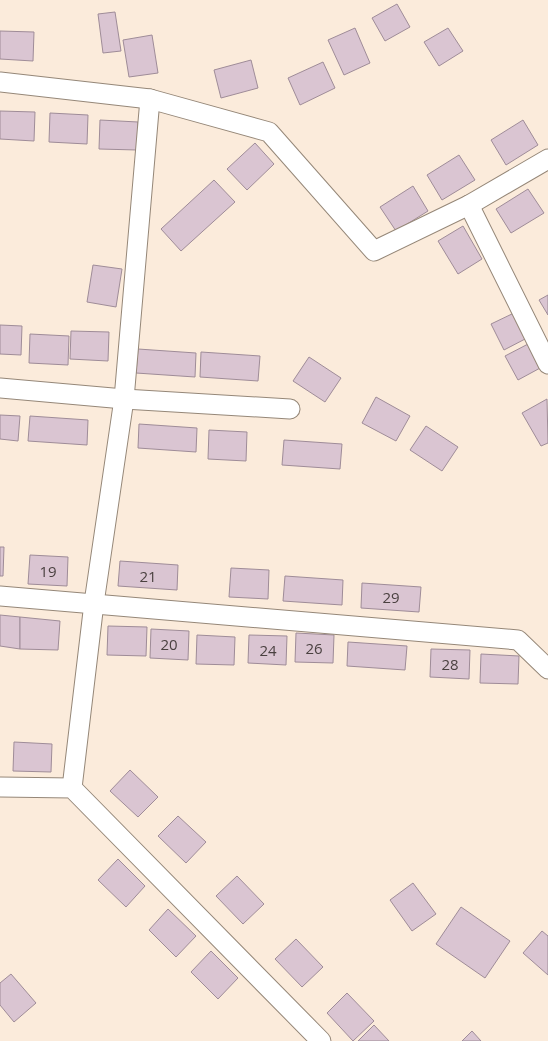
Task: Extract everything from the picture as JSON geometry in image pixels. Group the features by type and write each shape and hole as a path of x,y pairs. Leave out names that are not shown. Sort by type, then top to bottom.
{"street":[{"path":"0,82 150,100 269,132 374,251 469,204 548,159"},
{"path":"72,788 94,603 124,399 150,100"},
{"path":"469,204 548,364"},
{"path":"0,388 124,399 290,409"},
{"path":"0,596 518,640 548,669"},
{"path":"0,787 72,788 321,1041"}],"building":[{"path":"397,4 410,27 385,41 372,18"},
{"path":"115,12 121,51 103,53 98,14"},
{"path":"355,28 370,63 344,75 328,40"},
{"path":"448,28 463,51 439,66 424,42"},
{"path":"0,31 34,32 33,61 0,59"},
{"path":"152,35 158,73 129,77 123,40"},
{"path":"251,60 258,88 221,98 214,70"},
{"path":"323,62 335,88 300,105 288,78"},
{"path":"0,111 35,112 34,141 0,139"},
{"path":"50,113 88,115 87,144 49,142"},
{"path":"100,120 138,122 137,150 99,149"},
{"path":"523,120 538,145 506,165 491,140"},
{"path":"255,143 274,164 247,190 227,169"},
{"path":"459,155 475,180 442,200 427,175"},
{"path":"214,180 235,202 181,251 161,229"},
{"path":"413,186 428,211 396,231 380,207"},
{"path":"528,189 544,213 511,233 496,209"},
{"path":"463,226 482,259 458,274 438,241"},
{"path":"93,265 122,269 116,307 87,302"},
{"path":"548,295 548,315 539,300"},
{"path":"514,313 527,338 504,350 491,324"},
{"path":"0,325 22,326 21,355 0,354"},
{"path":"71,331 109,332 108,361 70,359"},
{"path":"30,334 69,336 68,365 29,363"},
{"path":"530,343 542,367 518,380 505,356"},
{"path":"138,349 196,353 195,377 136,373"},
{"path":"201,352 260,356 258,381 200,377"},
{"path":"309,357 341,378 325,402 293,381"},
{"path":"376,397 410,416 396,441 362,423"},
{"path":"547,399 548,443 541,446 522,413"},
{"path":"0,415 20,416 18,441 0,439"},
{"path":"30,416 88,420 87,445 28,441"},
{"path":"139,424 197,428 196,452 138,448"},
{"path":"426,426 458,447 442,471 410,450"},
{"path":"209,430 247,432 246,461 208,459"},
{"path":"284,440 342,444 340,469 282,465"},
{"path":"0,547 4,547 3,576 0,576"},
{"path":"30,555 68,557 67,586 28,584"},
{"path":"120,561 178,565 177,590 118,586"},
{"path":"231,568 269,570 268,599 229,597"},
{"path":"285,576 343,580 342,605 283,601"},
{"path":"362,583 421,587 419,612 361,608"},
{"path":"0,615 20,617 20,649 0,646"},
{"path":"20,617 60,621 58,650 20,649"},
{"path":"108,626 147,627 146,656 107,655"},
{"path":"151,629 189,631 188,660 150,658"},
{"path":"296,633 334,635 333,663 295,662"},
{"path":"197,635 235,637 234,665 196,664"},
{"path":"249,635 287,636 286,665 248,663"},
{"path":"348,642 407,646 405,670 347,666"},
{"path":"431,649 470,650 469,679 430,677"},
{"path":"481,654 519,656 518,684 480,683"},
{"path":"14,742 52,744 51,772 13,771"},
{"path":"130,770 158,797 138,817 110,791"},
{"path":"178,816 206,842 186,863 158,836"},
{"path":"118,859 145,886 126,907 98,880"},
{"path":"237,876 264,904 243,924 216,896"},
{"path":"413,883 436,914 412,931 390,900"},
{"path":"461,907 510,941 485,978 436,944"},
{"path":"168,909 196,936 176,957 149,930"},
{"path":"542,931 548,936 548,975 523,953"},
{"path":"296,939 323,967 302,987 275,959"},
{"path":"211,951 238,978 218,999 191,972"},
{"path":"11,974 36,1003 14,1022 0,1005 0,983"},
{"path":"347,993 374,1021 353,1041 327,1013"},
{"path":"374,1025 389,1041 358,1041"},
{"path":"472,1031 481,1041 462,1041"}]}
